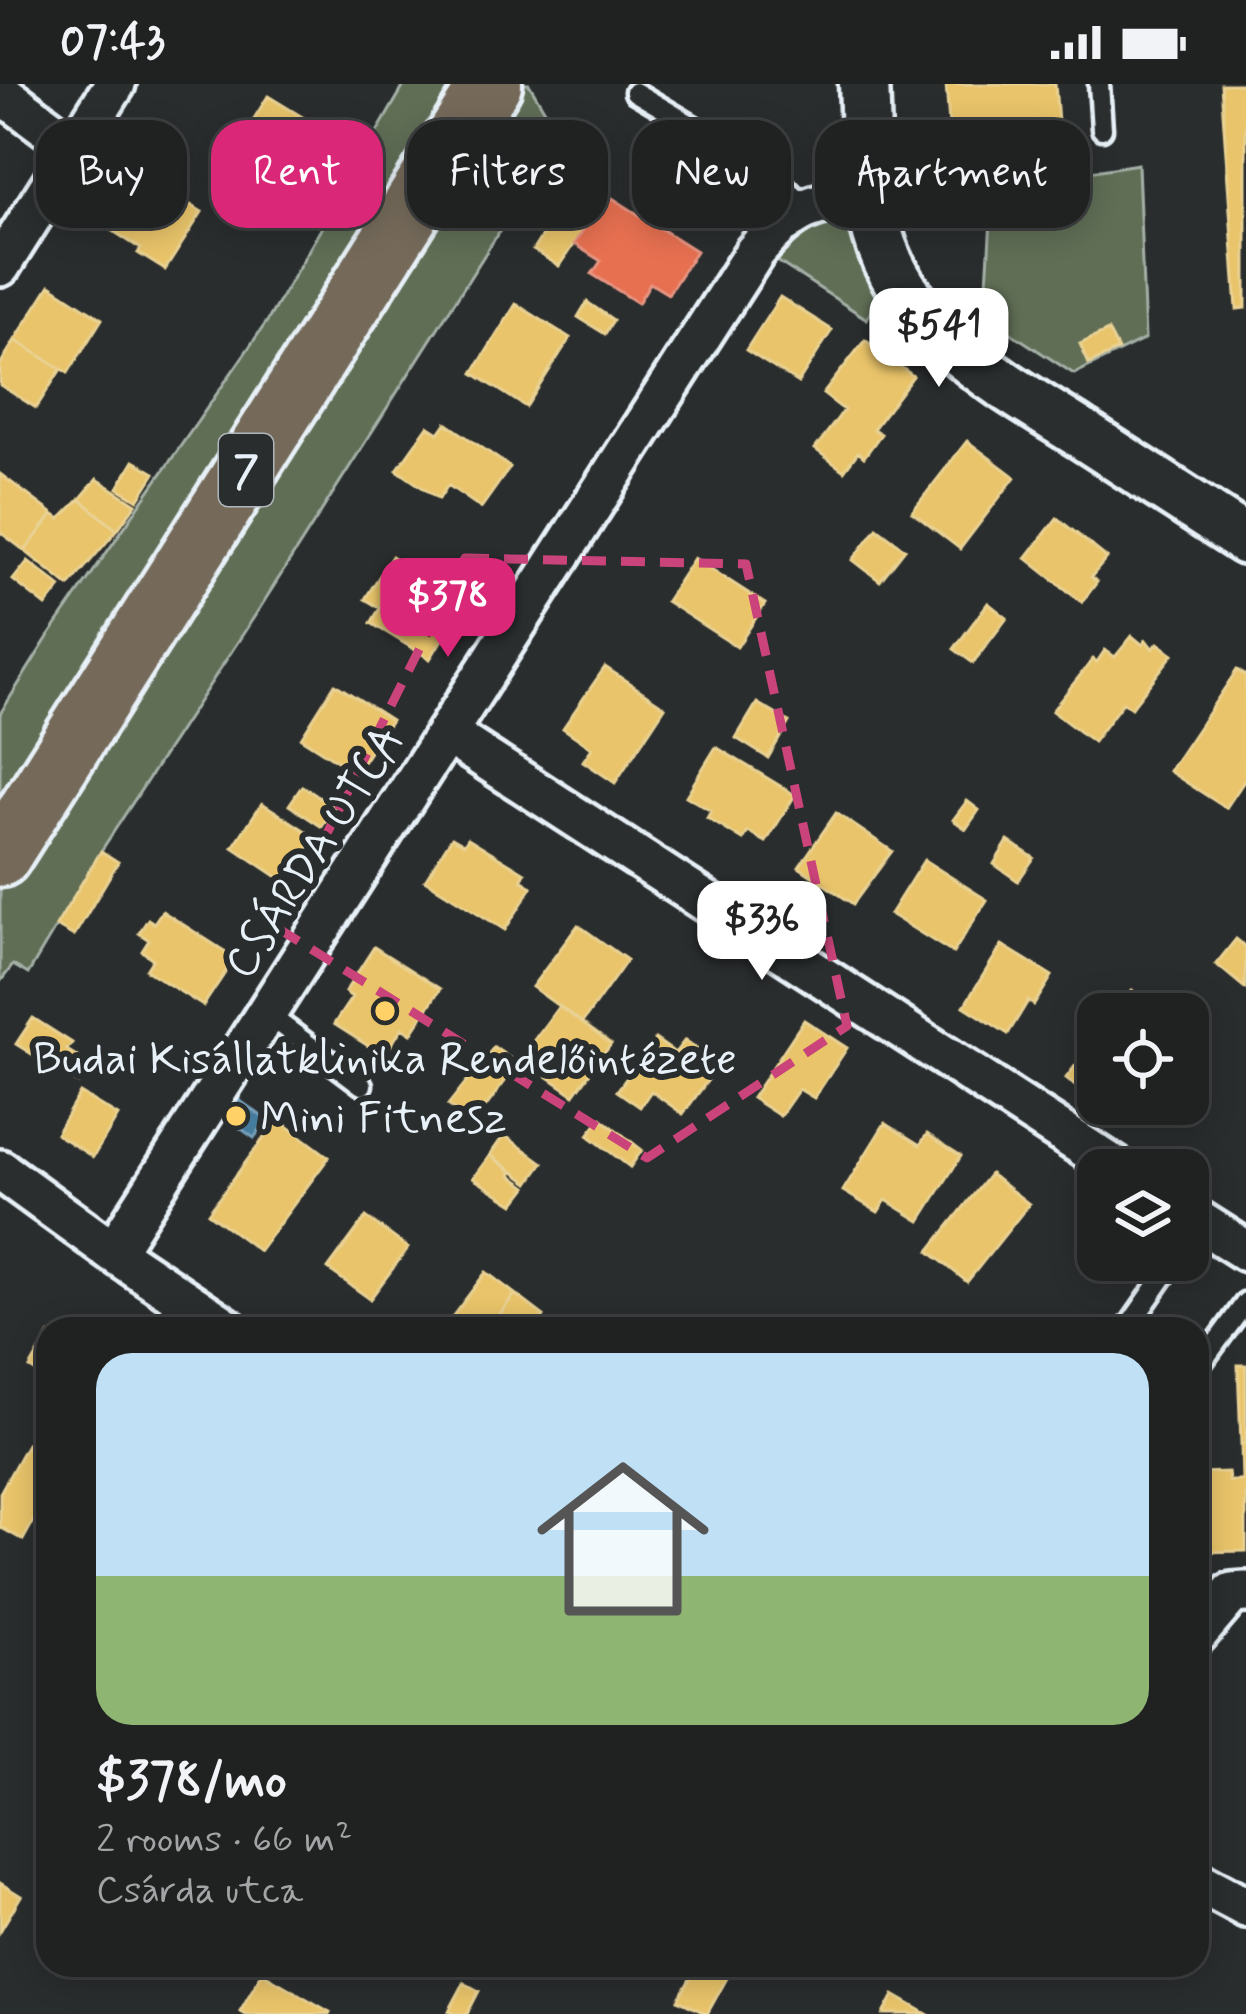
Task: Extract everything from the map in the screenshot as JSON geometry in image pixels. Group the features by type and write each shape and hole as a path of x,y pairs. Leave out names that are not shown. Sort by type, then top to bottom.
{"main road":[{"name":"7","path":"0,856 491,84"}],"street":[{"path":"92,120 115,84"},
{"path":"864,84 866,120"},
{"path":"0,92 38,120"},
{"path":"805,208 815,204"},
{"path":"0,266 36,208"},
{"name":"CSÁRDA UTCA","path":"112,1252 733,284 780,224 805,208"},
{"path":"878,228 904,291 931,326 974,365 1246,540"},
{"path":"446,733 1088,1149"},
{"path":"0,1170 210,1317"},
{"path":"1209,1234 1246,1251"},
{"path":"1209,1620 1232,1593 1246,1592"},
{"path":"1209,1887 1246,1907"}],"lane":[{"path":"1099,84 1102,129"},
{"path":"635,92 773,172 805,208"},
{"path":"266,1013 362,1085"},
{"path":"1135,1317 1160,1281"},
{"path":"1209,1353 1246,1302"}],"highlighted area":[{"path":"465,558 746,564 847,1026 647,1158 279,929"}],"green space":[{"path":"405,84 529,84 550,120 407,120 407,228 501,228 101,851 28,974 13,965 0,982 0,714 268,320 321,228 383,228 383,122"},
{"path":"1138,164 1145,339 1074,374 985,316 990,228 1090,228 1090,172"},
{"path":"815,226 839,228 853,238 880,294 867,319 774,259 788,240"}],"building: Homes":[{"path":"946,84 1055,84 1058,120 949,120"},
{"path":"1221,84 1246,84 1246,308 1237,309"},
{"path":"268,96 307,120 253,120"},
{"path":"187,203 202,212 165,270 138,253 141,249 108,228 187,228"},
{"path":"547,228 584,228 559,266 533,250"},
{"path":"50,285 102,319 68,373 15,340"},
{"path":"780,297 832,330 798,383 746,350"},
{"path":"587,302 613,320 605,334 578,317"},
{"path":"516,304 570,338 526,407 473,373"},
{"path":"1108,331 1118,350 1089,364 1080,344"},
{"path":"15,340 61,369 36,408 0,385 0,365"},
{"path":"865,340 913,376 873,429 881,434 864,457 858,452 844,471 815,449 844,410 823,394"},
{"path":"446,423 510,467 481,508 448,485 439,499 397,470 428,426 439,433"},
{"path":"967,441 1015,477 960,549 912,512"},
{"path":"134,461 155,473 138,500 118,488"},
{"path":"0,474 53,514 25,551 0,532"},
{"path":"97,479 136,504 117,530 80,499"},
{"path":"80,499 117,530 69,586 25,551 53,514 60,519"},
{"path":"1057,518 1107,558 1091,577 1097,582 1082,602 1026,558"},
{"path":"877,528 905,549 880,581 853,560"},
{"path":"392,556 463,606 430,659 371,623 380,608 365,599"},
{"path":"694,558 765,604 737,647 666,601"},
{"path":"28,561 61,587 46,606 13,580"},
{"path":"988,603 1007,618 973,663 954,649"},
{"path":"1132,636 1143,645 1146,640 1153,649 1158,643 1173,654 1131,708 1123,702 1093,742 1052,711 1093,659 1097,662 1105,650 1115,657"},
{"path":"605,667 665,707 615,783 583,761 592,748 563,728"},
{"path":"1237,670 1246,676 1246,778 1226,808 1169,771"},
{"path":"335,684 391,720 356,773 301,738"},
{"path":"757,703 789,722 768,758 736,738"},
{"path":"716,747 795,795 766,842 748,832 743,840 707,818 711,811 686,796"},
{"path":"302,786 334,807 322,827 289,805"},
{"path":"967,801 979,810 966,829 953,820"},
{"path":"262,803 315,837 285,882 233,847"},
{"path":"836,813 892,851 853,904 799,867"},
{"path":"452,837 464,844 468,838 525,873 521,880 532,887 505,930 425,880"},
{"path":"1008,841 1034,858 1018,881 994,864"},
{"path":"101,851 118,862 74,936 56,926"},
{"path":"924,860 987,900 953,953 890,914"},
{"path":"162,911 235,958 203,1006 146,970 153,959 142,951 149,940 139,933 148,919 154,923"},
{"path":"578,925 627,960 582,1023 532,987"},
{"path":"1236,939 1246,947 1245,988 1216,964"},
{"path":"1002,945 1052,976 1034,1005 1028,1001 1008,1034 964,1006"},
{"name":"Budai Kisállatklinika Rendelőintézete","path":"374,947 440,989 411,1034 402,1028 384,1056 334,1024 352,997 345,992"},
{"path":"559,1006 611,1044 574,1095 521,1058"},
{"path":"33,1018 72,1043 67,1050 90,1065 78,1083 16,1044"},
{"path":"804,1020 847,1048 814,1098 799,1089 780,1116 752,1098"},
{"path":"655,1039 675,1053 685,1040 719,1065 683,1114 651,1091 640,1107 617,1091"},
{"path":"494,1047 518,1064 473,1124 448,1105"},
{"path":"1077,1064 1077,1087 1066,1078"},
{"path":"80,1093 118,1116 93,1157 56,1134"},
{"path":"601,1118 642,1150 630,1167 588,1135"},
{"path":"278,1119 329,1157 259,1251 208,1213"},
{"path":"885,1123 920,1145 927,1134 961,1156 920,1221 886,1200 878,1212 843,1191"},
{"path":"504,1135 543,1163 529,1183 490,1155"},
{"path":"490,1155 527,1187 514,1204 473,1178"},
{"path":"990,1174 1029,1204 967,1282 929,1251"},
{"path":"366,1217 408,1248 370,1299 328,1269"},
{"path":"486,1272 515,1294 497,1317 452,1317"},
{"path":"515,1294 544,1316 543,1317 497,1317"},
{"path":"1238,1365 1246,1365 1246,1443 1241,1444"},
{"path":"1246,1443 1246,1551 1209,1552 1209,1473 1228,1472 1229,1481 1242,1481 1241,1444"},
{"path":"27,1444 36,1449 36,1517 23,1540 0,1527 0,1493"},
{"path":"0,1883 21,1896 0,1931"},
{"path":"260,1977 269,1977 330,2012 245,2014 240,2011"},
{"path":"691,1977 727,1977 707,2014 678,2000"},
{"path":"464,1983 479,1991 467,2014 455,2014 449,2011"},
{"path":"894,1995 927,2014 884,2014"}],"building: Shops":[{"path":"608,195 632,210 632,228 660,228 696,251 668,294 650,283 638,303 592,274 601,261 574,244 584,228 608,228"}],"building: Public":[{"path":"239,1100 267,1120 254,1138 226,1118"}],"place":[{"name":"Budai Kisállatklinika Rendelőintézete","path":"385,1011"},
{"name":"Mini Fitnesz","path":"236,1116"}]}
